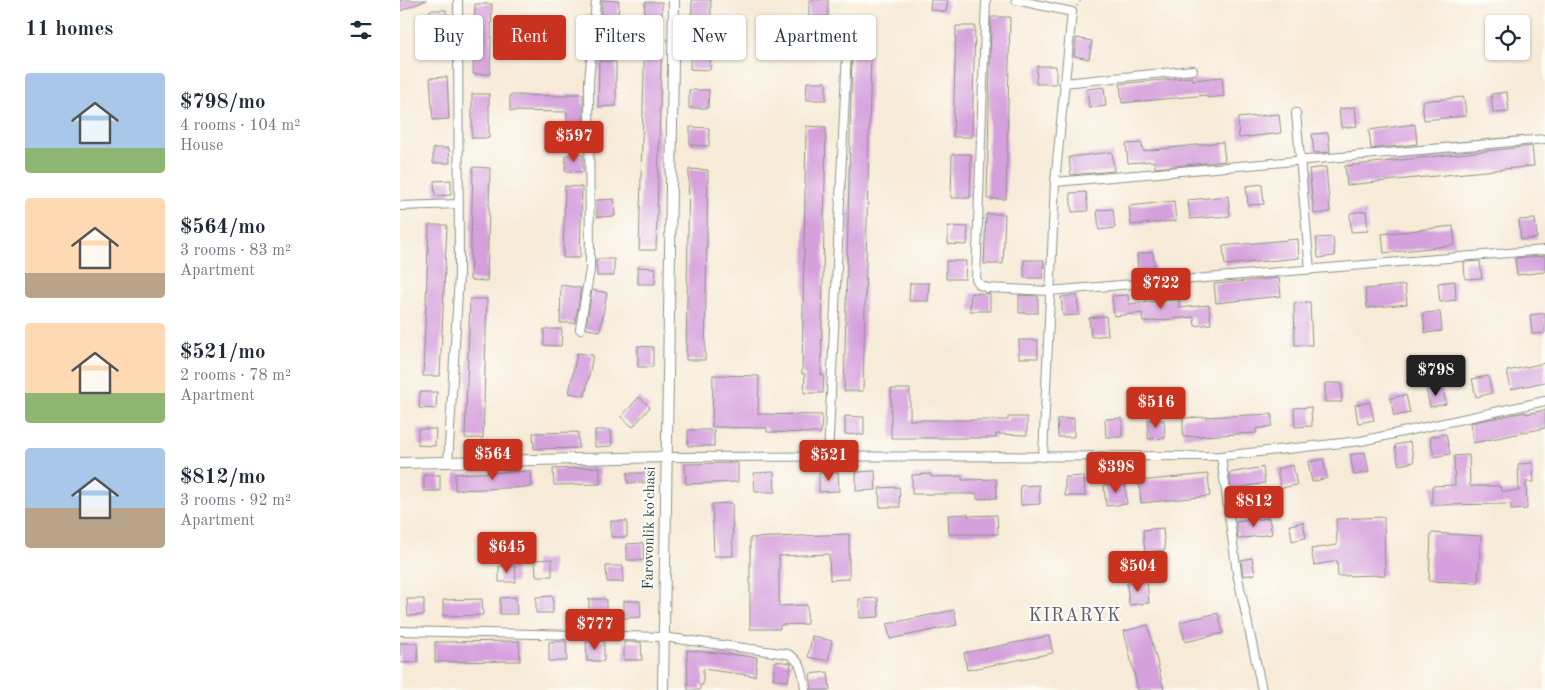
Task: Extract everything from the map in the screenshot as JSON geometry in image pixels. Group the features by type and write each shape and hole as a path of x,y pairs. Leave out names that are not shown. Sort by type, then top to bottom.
{"street":[{"path":"448,463 459,275 458,0"},
{"path":"580,329 590,268 588,82 596,0"},
{"name":"Farovonlik koʻchasi","path":"662,690 674,0"},
{"path":"986,0 976,279 980,285 988,288 1050,291 1545,250"},
{"path":"1016,0 1072,12 1055,182 1043,457"},
{"path":"828,457 847,60"},
{"path":"1064,83 1194,70"},
{"path":"1296,113 1310,270"},
{"path":"1055,182 1545,138"},
{"path":"400,206 459,204"},
{"path":"400,463 666,457 1221,456 1361,441 1545,401"},
{"path":"1221,456 1237,573 1262,690"},
{"path":"400,631 663,636 788,654 797,659 802,667 805,690"}],"building":[{"path":"400,0 427,0 400,11"},
{"path":"602,0 619,1 618,15 601,15"},
{"path":"692,0 711,0 711,15 692,15"},
{"path":"809,0 828,0 828,15 809,15"},
{"path":"931,0 948,0 946,12 930,9"},
{"path":"645,2 662,2 662,15 644,15"},
{"path":"475,4 492,4 490,74 473,74 473,60 483,60 483,15 475,15"},
{"path":"430,10 446,10 446,15 430,15"},
{"path":"991,17 1010,17 1006,199 987,199"},
{"path":"956,26 975,26 972,137 953,137"},
{"path":"1076,38 1092,41 1089,59 1074,56"},
{"path":"644,60 661,60 656,250 639,250"},
{"path":"690,60 710,60 710,70 690,69"},
{"path":"852,60 871,60 863,391 844,391"},
{"path":"599,61 616,62 616,106 598,107"},
{"path":"1037,66 1056,66 1056,84 1036,84"},
{"path":"447,77 449,119 433,120 430,78"},
{"path":"1192,77 1192,80 1222,77 1224,96 1207,98 1207,95 1122,103 1120,84"},
{"path":"807,82 826,82 826,100 806,100"},
{"path":"1104,87 1106,106 1089,108 1087,89"},
{"path":"689,90 709,90 708,108 689,108"},
{"path":"1507,92 1509,112 1493,113 1491,94"},
{"path":"472,94 489,94 489,138 472,138"},
{"path":"567,94 583,94 583,140 566,139 567,112 510,111 510,95 567,96"},
{"path":"1464,97 1466,116 1424,120 1422,101"},
{"path":"1355,107 1357,126 1341,128 1339,109"},
{"path":"1279,114 1281,133 1239,138 1238,118"},
{"path":"1415,124 1417,144 1371,149 1369,130"},
{"path":"806,126 826,127 821,375 824,375 823,393 804,393 805,374 802,374"},
{"path":"690,127 709,128 709,146 690,145"},
{"path":"1328,133 1330,152 1314,153 1312,134"},
{"path":"1223,142 1225,161 1155,168 1154,161 1128,163 1126,144 1142,143 1143,151"},
{"path":"1532,146 1534,166 1347,185 1345,166"},
{"path":"433,148 449,148 450,163 433,163"},
{"path":"1112,152 1114,171 1071,175 1069,157"},
{"path":"952,154 971,154 970,198 951,198"},
{"path":"566,155 583,155 583,172 565,171"},
{"path":"473,167 490,168 487,281 470,280"},
{"path":"1326,167 1330,212 1314,214 1309,169"},
{"path":"689,169 708,170 705,360 686,360"},
{"path":"451,180 451,195 435,196 434,181"},
{"path":"1262,184 1264,204 1248,205 1246,186"},
{"path":"565,186 582,187 580,258 563,258"},
{"path":"1086,192 1088,211 1072,212 1070,193"},
{"path":"1228,196 1230,216 1190,219 1188,200"},
{"path":"614,199 615,216 597,217 597,200"},
{"path":"1174,201 1176,221 1131,225 1129,206"},
{"path":"1113,209 1115,228 1099,230 1097,210"},
{"path":"1366,211 1368,231 1351,232 1350,213"},
{"path":"986,214 1005,214 1003,264 984,264"},
{"path":"1535,219 1537,238 1521,240 1519,220"},
{"path":"429,225 447,225 440,376 423,376"},
{"path":"948,226 968,227 967,245 948,244"},
{"path":"1453,226 1455,245 1384,253 1382,234"},
{"path":"1333,237 1335,256 1318,258 1316,238"},
{"path":"1298,239 1299,258 1225,265 1223,246"},
{"path":"1153,252 1155,271 1138,273 1137,254"},
{"path":"1545,256 1545,272 1517,275 1515,258"},
{"path":"596,259 614,259 614,276 597,276"},
{"path":"1024,260 1044,260 1043,278 1024,278"},
{"path":"946,261 966,261 965,279 946,279"},
{"path":"1480,261 1482,278 1465,279 1464,262"},
{"path":"638,267 656,268 655,284 638,284"},
{"path":"1279,278 1281,296 1216,303 1214,284"},
{"path":"1455,281 1456,300 1440,302 1438,283"},
{"path":"910,283 929,283 928,301 909,301"},
{"path":"561,285 581,288 575,323 560,323"},
{"path":"1405,285 1407,304 1367,308 1365,289"},
{"path":"592,290 607,293 600,331 586,329"},
{"path":"971,293 990,294 990,311 970,311"},
{"path":"1019,295 1038,296 1038,313 1019,313"},
{"path":"1077,295 1079,315 1063,316 1061,297"},
{"path":"1128,295 1129,304 1179,299 1179,308 1209,305 1211,324 1195,326 1194,317 1143,322 1142,313 1114,316 1112,296"},
{"path":"470,299 487,299 483,438 465,438"},
{"path":"1310,302 1312,345 1295,345 1294,303"},
{"path":"1440,312 1442,331 1425,333 1423,313"},
{"path":"1545,313 1545,333 1532,334 1530,315"},
{"path":"1106,316 1108,335 1091,337 1089,318"},
{"path":"544,329 562,329 561,346 544,345"},
{"path":"1019,340 1038,340 1038,358 1019,358"},
{"path":"638,346 653,347 653,367 638,367"},
{"path":"577,353 593,355 585,396 569,393"},
{"path":"1545,363 1545,382 1511,389 1507,371"},
{"path":"713,375 759,376 758,414 822,415 821,433 767,432 767,428 712,427"},
{"path":"1488,376 1492,393 1476,397 1472,379"},
{"path":"1325,383 1341,383 1342,402 1325,402"},
{"path":"1442,386 1446,404 1430,407 1426,389"},
{"path":"891,389 910,389 910,420 1008,420 1008,417 1027,417 1027,435 996,434 996,438 891,438"},
{"path":"420,392 437,392 436,409 419,408"},
{"path":"1406,395 1410,413 1394,416 1390,398"},
{"path":"639,397 650,407 633,427 621,417"},
{"path":"1370,402 1374,420 1358,423 1355,405"},
{"path":"1311,407 1312,426 1295,427 1294,408"},
{"path":"1545,410 1545,428 1473,443 1470,423"},
{"path":"1272,414 1272,426 1256,429 1257,433 1183,437 1183,418"},
{"path":"845,416 864,417 864,435 845,434"},
{"path":"1074,418 1074,437 1058,437 1057,419"},
{"path":"1122,418 1122,437 1106,437 1105,419"},
{"path":"1148,420 1164,420 1165,438 1148,439"},
{"path":"418,429 436,429 435,446 418,445"},
{"path":"595,430 611,430 612,446 595,447"},
{"path":"688,430 714,430 714,446 688,446"},
{"path":"578,432 579,448 534,449 533,433"},
{"path":"1446,434 1450,454 1434,457 1430,437"},
{"path":"1410,442 1414,462 1399,465 1395,445"},
{"path":"1365,452 1369,472 1354,475 1350,455"},
{"path":"1469,455 1470,486 1500,486 1501,491 1519,491 1518,464 1533,463 1534,482 1526,482 1527,509 1511,510 1511,504 1432,505 1432,486 1455,485 1454,456"},
{"path":"1323,459 1327,478 1312,482 1308,462"},
{"path":"738,463 738,482 686,484 685,464"},
{"path":"1293,465 1297,485 1281,488 1277,469"},
{"path":"600,467 600,484 554,485 553,469"},
{"path":"1263,467 1265,483 1231,489 1229,473"},
{"path":"531,471 532,487 455,490 455,474"},
{"path":"875,471 876,490 856,491 856,472"},
{"path":"774,472 775,492 755,492 754,473"},
{"path":"838,472 839,491 819,492 819,473"},
{"path":"627,473 648,473 648,482 628,483"},
{"path":"931,474 931,477 962,476 962,480 996,479 997,498 977,499 977,494 912,494 912,475"},
{"path":"1208,474 1210,496 1141,503 1139,481"},
{"path":"424,475 440,475 440,491 424,491"},
{"path":"1084,476 1085,496 1065,496 1065,477"},
{"path":"1125,483 1127,504 1106,506 1104,485"},
{"path":"1039,485 1040,504 1021,505 1020,486"},
{"path":"899,487 900,507 880,507 879,488"},
{"path":"732,503 733,556 714,556 712,504"},
{"path":"968,514 968,516 997,515 998,534 949,534 948,515"},
{"path":"1384,517 1385,575 1338,576 1337,561 1314,565 1311,549 1337,545 1336,519"},
{"path":"1269,518 1272,534 1238,539 1236,522"},
{"path":"611,521 627,521 627,537 611,537"},
{"path":"1303,522 1306,538 1292,541 1290,525"},
{"path":"1163,528 1165,550 1145,552 1143,530"},
{"path":"1431,533 1481,536 1478,583 1429,581"},
{"path":"849,534 849,579 830,580 829,554 779,556 779,606 807,605 807,624 780,625 780,629 750,629 750,538"},
{"path":"643,543 644,560 627,560 627,544"},
{"path":"1252,558 1255,574 1243,576 1241,560"},
{"path":"552,559 552,576 536,576 535,560"},
{"path":"499,566 515,566 516,582 499,582"},
{"path":"606,566 623,566 623,582 607,582"},
{"path":"1147,581 1149,603 1129,605 1127,583"},
{"path":"553,596 553,613 536,613 536,597"},
{"path":"516,597 517,614 500,614 500,598"},
{"path":"878,598 879,617 860,618 859,599"},
{"path":"407,599 424,599 424,615 408,616"},
{"path":"482,599 483,615 443,616 443,600"},
{"path":"589,599 606,599 606,615 589,616"},
{"path":"624,601 640,601 641,617 624,618"},
{"path":"954,610 957,625 890,639 887,624"},
{"path":"1218,613 1223,633 1185,642 1180,622"},
{"path":"1148,625 1164,690 1138,690 1124,631"},
{"path":"812,636 832,641 828,661 808,657"},
{"path":"1049,636 1053,653 967,670 964,653"},
{"path":"519,641 520,661 435,662 435,642"},
{"path":"566,641 567,661 549,661 549,642"},
{"path":"604,641 604,661 587,661 586,642"},
{"path":"624,642 641,642 642,660 624,660"},
{"path":"400,643 417,643 418,662 400,663"},
{"path":"687,650 757,657 755,676 703,669 703,685 700,685 700,690 688,690"},
{"path":"775,661 791,663 788,681 773,679"},
{"path":"828,672 830,690 812,690 810,674"}],"district":[{"name":"KIRARYK","path":"1075,616"}]}
